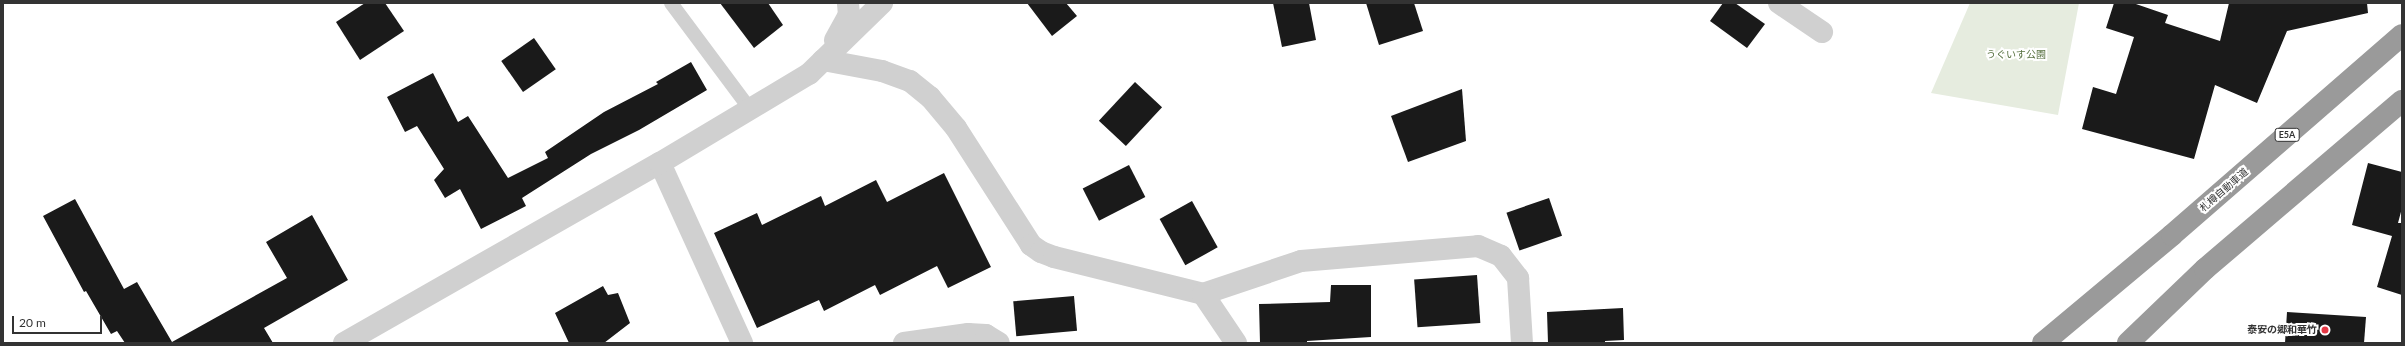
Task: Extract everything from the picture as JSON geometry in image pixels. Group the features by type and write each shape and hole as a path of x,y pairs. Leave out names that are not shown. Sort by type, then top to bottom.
{"highway":[{"name":"札樽自動車道","path":"2043,343 2172,235 2402,35"},
{"path":"2128,343 2204,269 2402,101"}],"street":[{"path":"823,60 849,15 848,3"},
{"path":"344,343 660,163 809,74 882,3"},
{"path":"1779,3 1822,32"},
{"path":"823,60 882,71 910,81 930,97 956,128 1031,245 1041,252 1054,257 1203,294 1300,261 1478,246 1501,256 1518,278 1522,343"},
{"path":"660,163 742,343"},
{"path":"1203,294 1236,343"},
{"path":"904,343 968,334 986,335 999,343"}],"lane":[{"path":"671,3 750,109"}],"green space":[{"name":"うぐいす公園","path":"1970,3 2079,3 2058,115 1931,93"}],"building":[{"path":"365,3 385,3 404,31 360,60 336,22"},
{"path":"720,3 768,3 783,25 754,48"},
{"path":"1027,3 1066,3 1077,16 1052,36"},
{"path":"1273,3 1309,3 1316,40 1282,47"},
{"path":"1366,3 1414,3 1423,31 1379,45"},
{"path":"1723,3 1735,3 1765,24 1747,48 1710,21"},
{"path":"2114,3 2133,3 2168,15 2165,23 2220,41 2229,3 2367,3 2368,13 2287,31 2257,103 2215,85 2194,159 2082,129 2093,87 2116,94 2134,37 2106,28"},
{"path":"534,38 556,69 523,92 501,61"},
{"path":"691,62 707,90 639,130 591,154 522,198 526,206 481,229 460,189 445,198 434,180 444,169 417,126 405,132 387,97 433,73 458,122 468,116 508,178 548,158 545,152 604,112 658,84 656,82"},
{"path":"1135,82 1162,107 1126,146 1099,121"},
{"path":"1462,89 1466,141 1408,162 1391,116"},
{"path":"2368,163 2402,172 2402,208 2398,223 2402,223 2402,295 2377,287 2392,236 2352,225"},
{"path":"1129,165 1145,197 1099,221 1083,189"},
{"path":"944,173 991,267 948,288 937,266 880,295 875,285 824,311 819,300 757,328 714,233 757,213 762,225 821,196 825,206 876,180 887,202"},
{"path":"1549,198 1562,236 1519,250 1506,213"},
{"path":"75,199 124,289 137,282 172,342 287,278 266,242 312,215 348,280 264,328 273,343 125,343 117,331 111,334 86,291 84,292 43,216"},
{"path":"1192,201 1218,247 1185,265 1160,219"},
{"path":"1477,275 1480,323 1418,327 1414,279"},
{"path":"1331,285 1371,285 1371,337 1307,341 1307,343 1260,343 1259,304 1330,302"},
{"path":"603,286 608,295 618,293 630,323 604,343 569,343 555,313"},
{"path":"1074,296 1077,331 1016,336 1013,301"},
{"path":"1623,308 1624,340 1605,341 1605,343 1548,343 1547,312"},
{"name":"泰安の郷和華竹","path":"2287,312 2366,317 2364,343 2285,343"}],"place":[{"name":"泰安の郷和華竹","path":"2325,330"}]}
